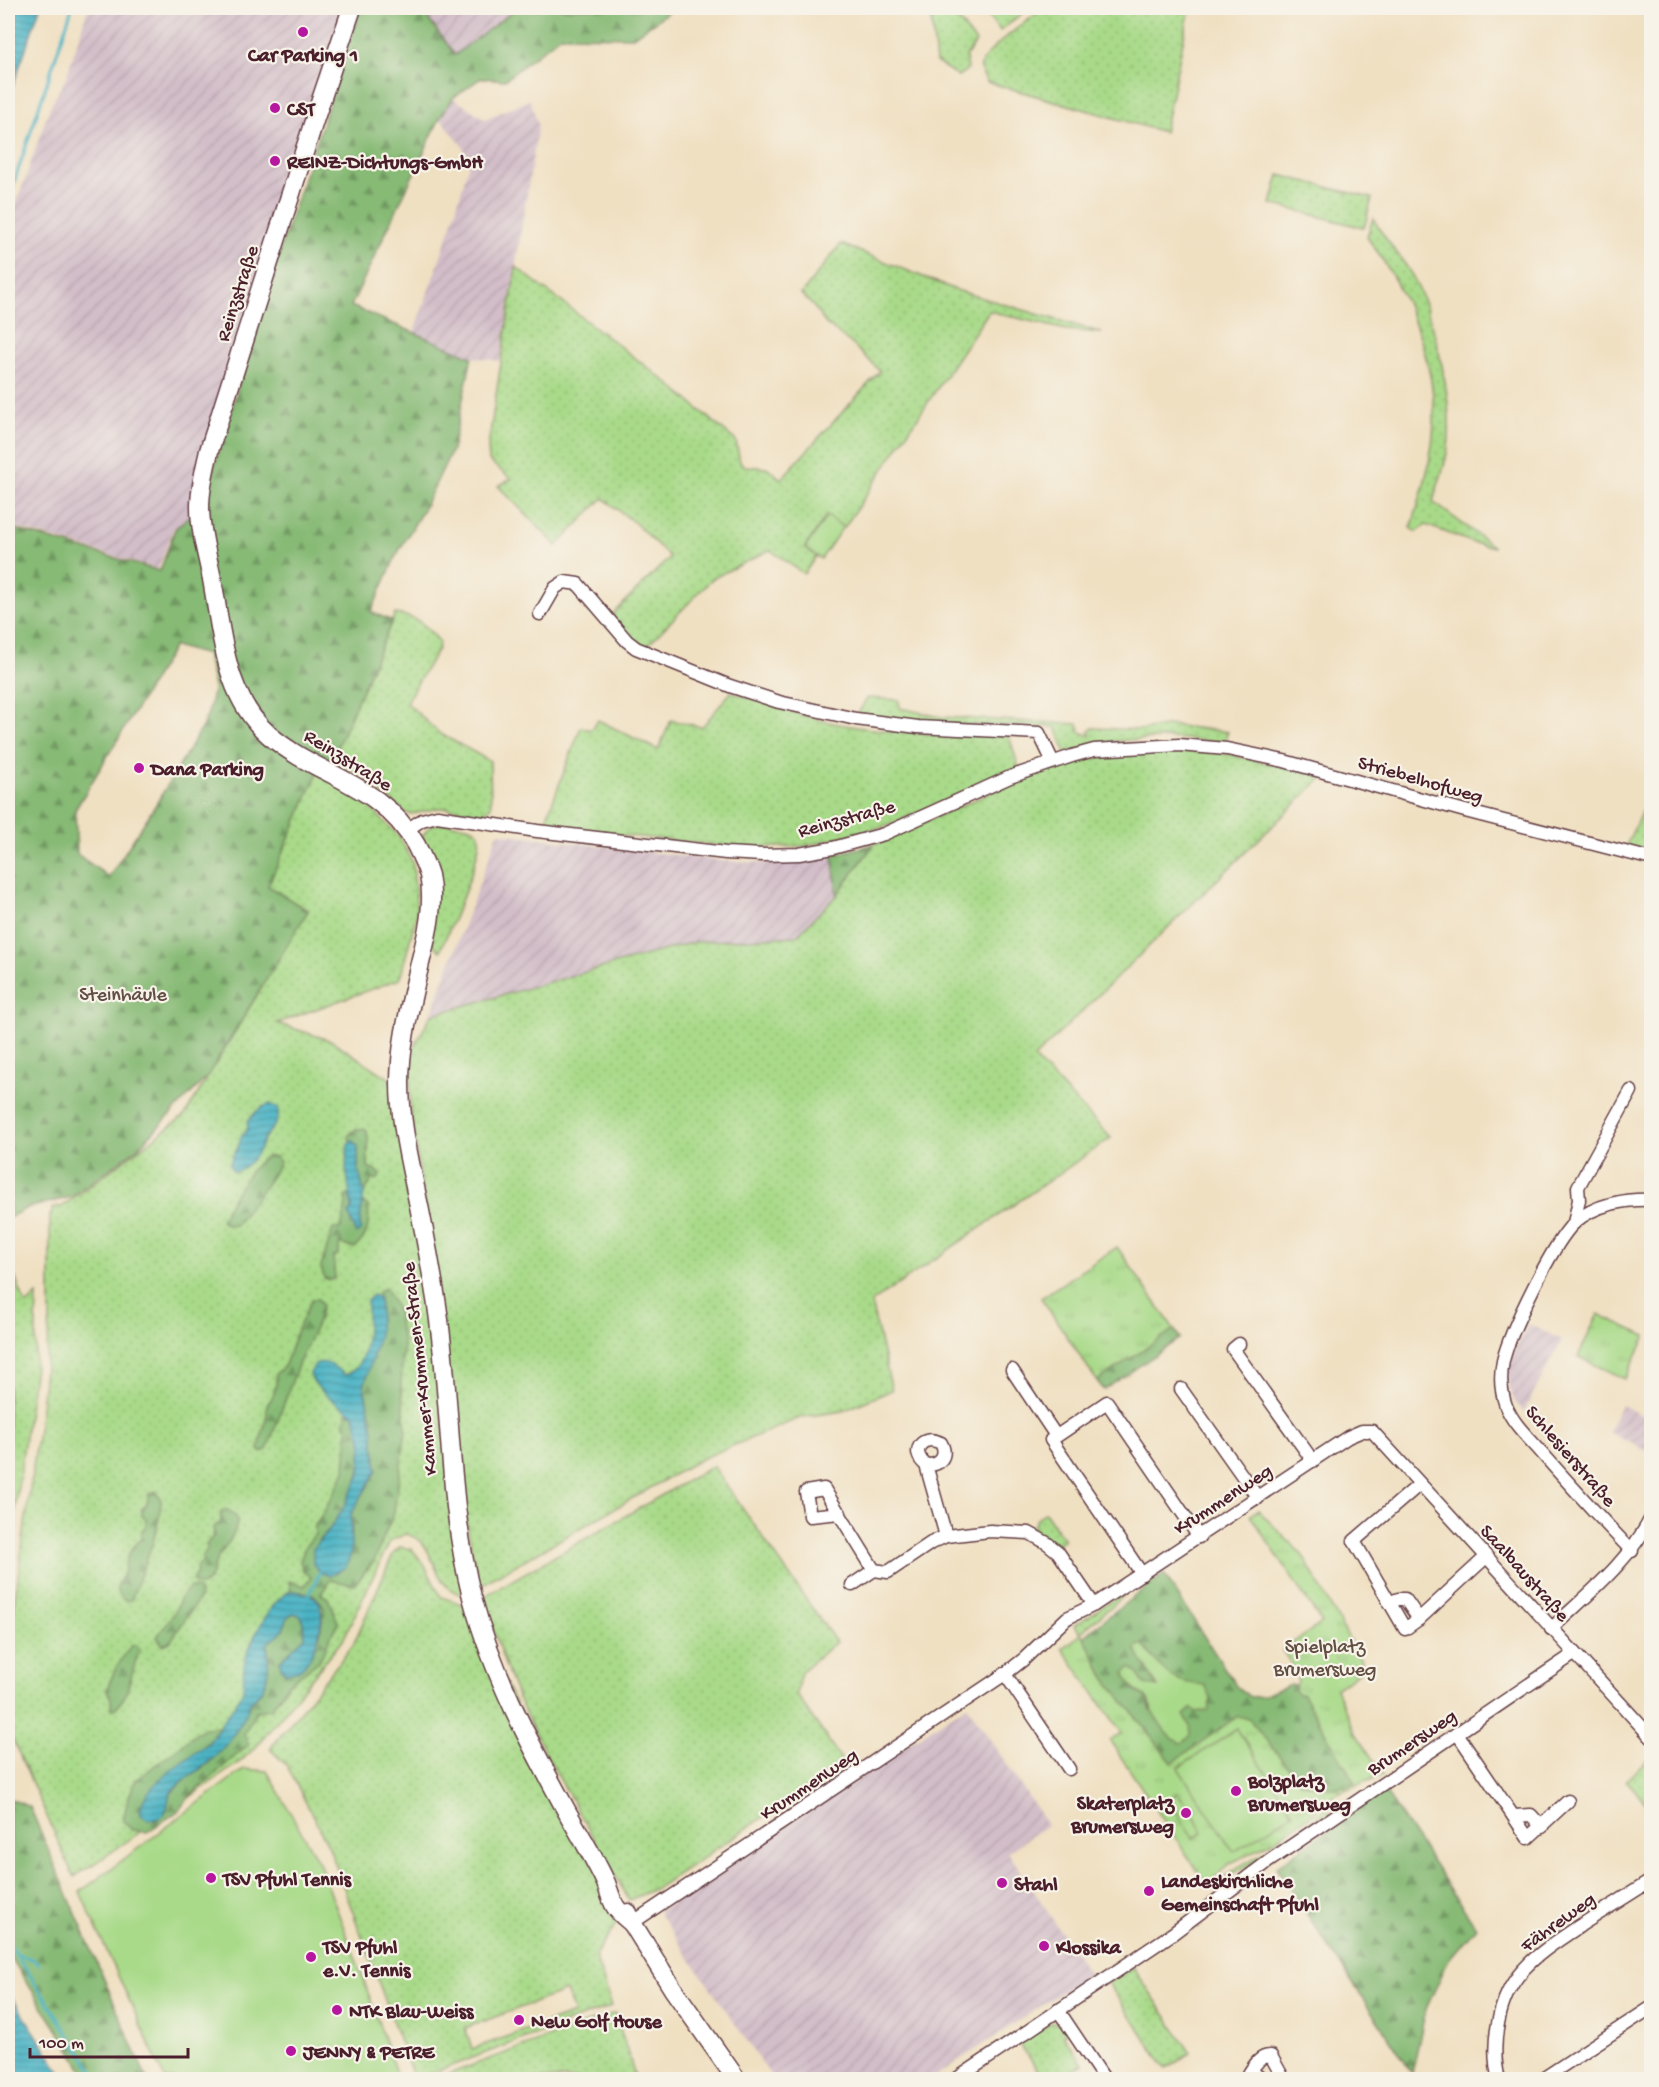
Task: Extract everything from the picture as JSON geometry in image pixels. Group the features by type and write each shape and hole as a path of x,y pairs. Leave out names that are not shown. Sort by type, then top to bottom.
{"street":[{"name":"Reinzstraße","path":"352,8 209,451 202,482 200,510 231,678 243,704 271,737 367,793 387,808 408,830 423,820 437,816 680,848 763,855 799,854 884,834 1010,777 1094,750 1179,745"},
{"path":"540,614 555,588 564,582 578,584 627,642 636,648 730,686 779,702 856,719 918,727 1038,733 1053,762"},
{"name":"Striebelhofweg","path":"1179,745 1227,749 1284,761 1652,859"},
{"name":"Kammer-Krummen-Straße","path":"408,830 423,857 429,876 431,901 429,930 403,1037 400,1083 405,1136 437,1305 457,1509 472,1596 492,1660 510,1703 605,1882 616,1908 632,1923 673,1989 737,2079"},
{"path":"1574,1223 1579,1200 1578,1187 1631,1090"},
{"path":"1579,1200 1587,1207 1598,1209"},
{"name":"Schlesierstraße","path":"1632,1551 1515,1422 1505,1405 1501,1384 1503,1362 1513,1333 1550,1258 1574,1223 1598,1209 1633,1200 1652,1200"},
{"path":"1239,1344 1233,1349 1313,1461"},
{"path":"1012,1370 1056,1436"},
{"path":"1181,1389 1257,1498"},
{"path":"1142,1574 1051,1440 1107,1402 1199,1537"},
{"name":"Krummenweg","path":"632,1923 1005,1674 1040,1643 1072,1624 1094,1605 1348,1437 1362,1431 1372,1431"},
{"name":"Saalbaustraße","path":"1372,1431 1652,1738"},
{"path":"927,1465 946,1536"},
{"path":"1354,1541 1420,1484"},
{"path":"840,1513 874,1570"},
{"path":"1551,1629 1632,1551 1652,1516"},
{"path":"1348,1528 1405,1629 1419,1620 1486,1557"},
{"path":"852,1585 874,1570 888,1572 931,1543 946,1536 983,1532 1029,1533 1058,1552 1094,1605"},
{"name":"Brumersweg","path":"955,2079 1172,1934 1215,1901 1234,1877 1269,1861 1574,1654"},
{"path":"1005,1674 1068,1769"},
{"path":"1457,1733 1528,1838 1568,1801"},
{"name":"Fähreweg","path":"1499,2079 1495,2062 1498,2019 1512,1986 1521,1972 1539,1954 1652,1880"},
{"path":"1541,2079 1652,2007"},
{"path":"1058,2010 1105,2079"},
{"path":"1263,2079 1248,2075 1260,2058 1271,2056 1282,2076 1276,2079"}],"shaded area":[{"name":"REINZ-Dichtungs-GmbH","path":"88,8 344,8 197,473 197,564 174,527 158,569 8,525 8,228 50,107 66,78"},
{"path":"420,8 517,8 455,55"},
{"path":"453,98 485,119 530,100 538,125 500,361 472,357 414,332 452,224 470,160 460,142 440,118"},
{"path":"498,833 723,861 770,863 833,855 837,895 796,936 694,942 431,1015"},
{"path":"1528,1324 1562,1340 1524,1411 1515,1402 1509,1388 1508,1365"},
{"path":"1621,1405 1651,1420 1651,1453 1609,1432"},
{"path":"967,1705 1047,1825 1008,1852 1089,1974 931,2079 773,2079 658,1912"}],"green space":[{"name":"Steinhäule","path":"361,8 420,8 455,55 517,8 674,8 633,37 560,36 505,80 481,78 453,98 440,118 351,306 472,357 452,450 424,508 396,556 371,612 392,621 331,761 318,772 268,886 308,911 207,1077 138,1148 71,1197 27,1208 8,1218 8,527 160,571 175,529 204,502 271,276","holes":["174,646 207,655 214,688 208,713 201,729 109,877 77,854 75,810"]},
{"path":"930,8 960,8 953,13 976,42 966,56 968,69 958,76 936,62"},
{"path":"982,8 1029,8 1000,31"},
{"path":"1044,8 1190,8 1164,132 987,82 981,67 985,58 999,43"},
{"path":"1279,175 1372,198 1364,228 1271,204"},
{"path":"1373,218 1414,279 1429,317 1442,364 1449,412 1449,434 1446,459 1433,502 1494,547 1474,543 1426,525 1417,532 1411,528 1432,448 1433,396 1423,347 1415,324 1394,278 1367,237"},
{"path":"841,244 956,290 1102,333 1066,330 989,311 844,528 826,516 805,547 817,555 804,574 770,550 713,578 646,647 617,625 613,614 670,557 636,524 603,498 557,546 498,486 511,479 489,461 488,446 516,267 668,383 736,441 740,462 745,466 768,468 781,479 880,371 852,344 826,324 801,294"},
{"path":"827,516 843,527 821,559 805,548"},
{"path":"395,614 420,622 439,641 438,649 406,702 439,733 490,761 491,806 484,814 441,808 408,814 363,776 331,761"},
{"path":"731,692 807,717 855,727 920,733 1009,736 1019,768 890,825 805,846 745,848 543,827 581,727 591,730 598,720 658,750 671,720 702,727"},
{"path":"867,698 899,700 900,708 941,717 1078,724 1080,729 1078,731 1091,736 1089,731 1093,728 1143,730 1171,725 1228,732 1224,742 1170,738 1114,741 1066,753 1056,727 919,724 858,714"},
{"path":"1180,750 1227,754 1324,776 1034,1058 1111,1138 871,1303 892,1390 843,1411 802,1417 701,1459 479,1586 464,1510 410,1107 411,1053 431,1015 694,942 796,936 837,895 874,844 1024,778 1073,762 1125,753"},
{"path":"318,772 355,793 400,837 413,864 417,913 400,979 277,1023 332,1041 392,1080 423,1266 464,1590 460,1594 446,1585 427,1550 417,1539 406,1534 390,1541 344,1638 257,1746 240,1762 74,1877 8,1729 8,1649 41,1408 50,1319 50,1215 52,1208 58,1206 60,1208 185,1115 308,910 267,887"},
{"path":"1651,791 1651,830 1642,851 1626,846"},
{"path":"443,823 475,829 480,840 472,871 440,951 432,943 423,835 431,825"},
{"path":"874,844 837,895 833,855"},
{"path":"356,1129 366,1129 369,1169 377,1171 380,1175 378,1179 372,1180 364,1193 358,1168 358,1147 353,1140 350,1141 349,1135"},
{"path":"266,1157 275,1157 280,1162 265,1187 236,1225 227,1225 221,1221 253,1168"},
{"path":"349,1195 360,1231 362,1203 368,1206 367,1229 363,1239 355,1248 340,1242 338,1255 333,1257 335,1278 330,1280 324,1278 321,1267 333,1229 340,1229 342,1225 346,1196"},
{"path":"1117,1247 1174,1329 1097,1381 1041,1298"},
{"path":"8,1260 26,1305 37,1295 35,1366 8,1559"},
{"path":"385,1288 397,1310 403,1346 401,1385 406,1430 394,1512 374,1561 354,1585 330,1580 321,1594 328,1598 338,1622 319,1661 288,1684 271,1709 256,1711 244,1734 249,1744 192,1794 177,1812 147,1832 132,1830 123,1821 135,1781 204,1728 219,1727 209,1742 159,1781 155,1820 166,1810 168,1799 176,1787 209,1762 237,1729 250,1702 265,1684 268,1669 267,1644 282,1632 290,1615 293,1613 302,1617 305,1637 280,1661 320,1635 324,1607 317,1598 310,1594 291,1591 289,1581 304,1586 311,1577 303,1570 300,1561 305,1547 315,1534 315,1525 345,1471 348,1429 344,1422 347,1413 354,1414 361,1437 360,1471 344,1509 319,1540 352,1534 351,1514 377,1470 372,1424 364,1387 380,1307 378,1292"},
{"path":"312,1299 318,1299 322,1306 317,1324 298,1365 267,1450 261,1452 259,1450 267,1416 267,1405 275,1391 276,1374 285,1365 296,1333"},
{"path":"1598,1314 1646,1336 1625,1379 1578,1357"},
{"path":"1174,1329 1180,1338 1104,1390 1097,1381"},
{"path":"713,1466 836,1642 801,1672 796,1694 844,1763 659,1887 629,1900 531,1726 504,1662 483,1597"},
{"path":"156,1491 161,1500 153,1542 131,1600 125,1601 118,1594 117,1587 124,1573 128,1555 141,1539 141,1532 146,1526 142,1509 147,1504 149,1494"},
{"path":"228,1510 237,1518 237,1525 230,1541 217,1559 210,1578 200,1586 193,1582 197,1573 196,1568 203,1561 202,1557 208,1549 206,1545 214,1535 214,1527 221,1522 221,1512"},
{"name":"Spielplatz Brumersweg","path":"1258,1510 1303,1556 1365,1668 1336,1689 1355,1732 1383,1775 1337,1793 1315,1812 1272,1842 1227,1865 1208,1886 1110,1741 1122,1733 1062,1648 1082,1634 1105,1678 1172,1763 1238,1716 1249,1719 1300,1782 1336,1788 1355,1783 1303,1694 1298,1694 1295,1690 1298,1681 1292,1665 1282,1650 1322,1623 1250,1515"},
{"path":"1045,1512 1064,1539 1056,1545 1031,1530 1036,1520"},
{"path":"400,1547 412,1549 425,1566 441,1597 468,1606 620,1919 595,1956 612,2006 416,2079 414,2079 329,1847 287,1766 270,1749 353,1645 393,1554","holes":["566,1991 574,2013 472,2049 465,2028"]},
{"path":"1164,1574 1236,1686 1250,1697 1262,1696 1291,1684 1296,1685 1295,1690 1303,1694 1355,1783 1336,1788 1300,1782 1249,1719 1238,1716 1172,1763 1105,1678 1084,1637","holes":["1142,1644 1166,1674 1189,1685 1192,1708 1184,1715 1151,1711 1148,1699 1135,1690 1136,1672 1144,1684 1159,1687 1135,1649"]},
{"path":"1139,1582 1140,1584 1080,1633 1075,1625"},
{"path":"190,1587 198,1589 200,1597 170,1642 163,1645 157,1637 175,1612 181,1597"},
{"path":"1142,1644 1168,1674 1183,1682 1205,1685 1211,1699 1208,1710 1197,1712 1192,1708 1184,1715 1190,1726 1191,1735 1183,1743 1166,1732 1148,1699 1134,1688 1126,1677 1125,1672 1130,1668 1136,1672 1144,1684 1158,1687 1135,1649"},
{"path":"136,1645 140,1650 125,1695 115,1709 112,1709 110,1694 107,1691 109,1685 124,1656 131,1646"},
{"name":"Bolzplatz Brumersweg","path":"1237,1729 1293,1813 1234,1852 1178,1768"},
{"path":"1651,1757 1651,1808 1626,1780"},
{"name":"TSV Pfuhl Tennis","path":"244,1769 267,1771 320,1865 398,2079 165,2079 80,1892"},
{"path":"1384,1790 1476,1927 1449,1959 1426,2009 1412,2073 1276,1867"},
{"name":"Skaterplatz Brumersweg","path":"1177,1793 1191,1810 1203,1832 1194,1838 1169,1800"},
{"path":"8,1798 30,1807 147,2079 89,2079 8,1953"},
{"path":"1327,1807 1331,1814 1276,1851 1235,1873 1218,1888 1213,1889 1229,1873 1294,1834"},
{"path":"1133,1967 1191,2053 1166,2069 1108,1983"},
{"path":"615,2013 636,2079 435,2079"},
{"path":"1052,2022 1062,2025 1066,2032 1063,2035 1083,2064 1060,2079 1044,2079 1019,2043"}],"water":[{"path":"8,8 40,8 8,100"},
{"path":"270,1104 278,1108 276,1124 265,1137 252,1160 234,1172 229,1165 248,1127 247,1122 260,1109"},
{"path":"353,1140 358,1147 358,1168 364,1193 360,1231 356,1234 349,1214 352,1208 346,1168 348,1144"},
{"path":"373,1295 378,1297 380,1307 379,1335 364,1387 372,1424 377,1470 351,1514 351,1554 346,1567 330,1576 320,1572 313,1564 313,1548 343,1509 360,1474 362,1442 354,1414 322,1392 310,1374 315,1364 332,1365 345,1375 359,1363 366,1343 367,1301"},
{"path":"291,1591 313,1596 321,1607 321,1627 315,1648 305,1665 298,1671 285,1673 281,1667 280,1661 305,1637 302,1617 293,1613 288,1618 282,1632 267,1644 268,1669 265,1684 250,1702 243,1720 231,1738 208,1762 172,1791 166,1811 162,1816 154,1820 144,1817 141,1815 142,1805 155,1785 209,1742 237,1702 243,1690 246,1658 255,1636 276,1603"},
{"path":"8,1991 65,2079 8,2079"}],"waterway":[{"path":"8,200 72,8"},
{"path":"309,1595 320,1572"},
{"path":"10,1945 99,2080"},
{"path":"17,1955 33,1959 39,1964"}],"place":[{"name":"Car Parking 1","path":"303,32"},
{"name":"CST","path":"275,108"},
{"name":"REINZ-Dichtungs-GmbH","path":"275,161"},
{"name":"Dana Parking","path":"139,768"},
{"name":"Bolzplatz Brumersweg","path":"1236,1791"},
{"name":"Skaterplatz Brumersweg","path":"1186,1813"},
{"name":"TSV Pfuhl Tennis","path":"211,1878"},
{"name":"Stahl","path":"1002,1883"},
{"name":"Landeskirchliche Gemeinschaft Pfuhl","path":"1149,1891"},
{"name":"Klossika","path":"1044,1946"},
{"name":"TSV Pfuhl e.V. Tennis","path":"311,1957"},
{"name":"NTK Blau-Weiss","path":"337,2010"},
{"name":"New Golf House","path":"519,2020"},
{"name":"JENNY & PETRE","path":"291,2051"}]}
